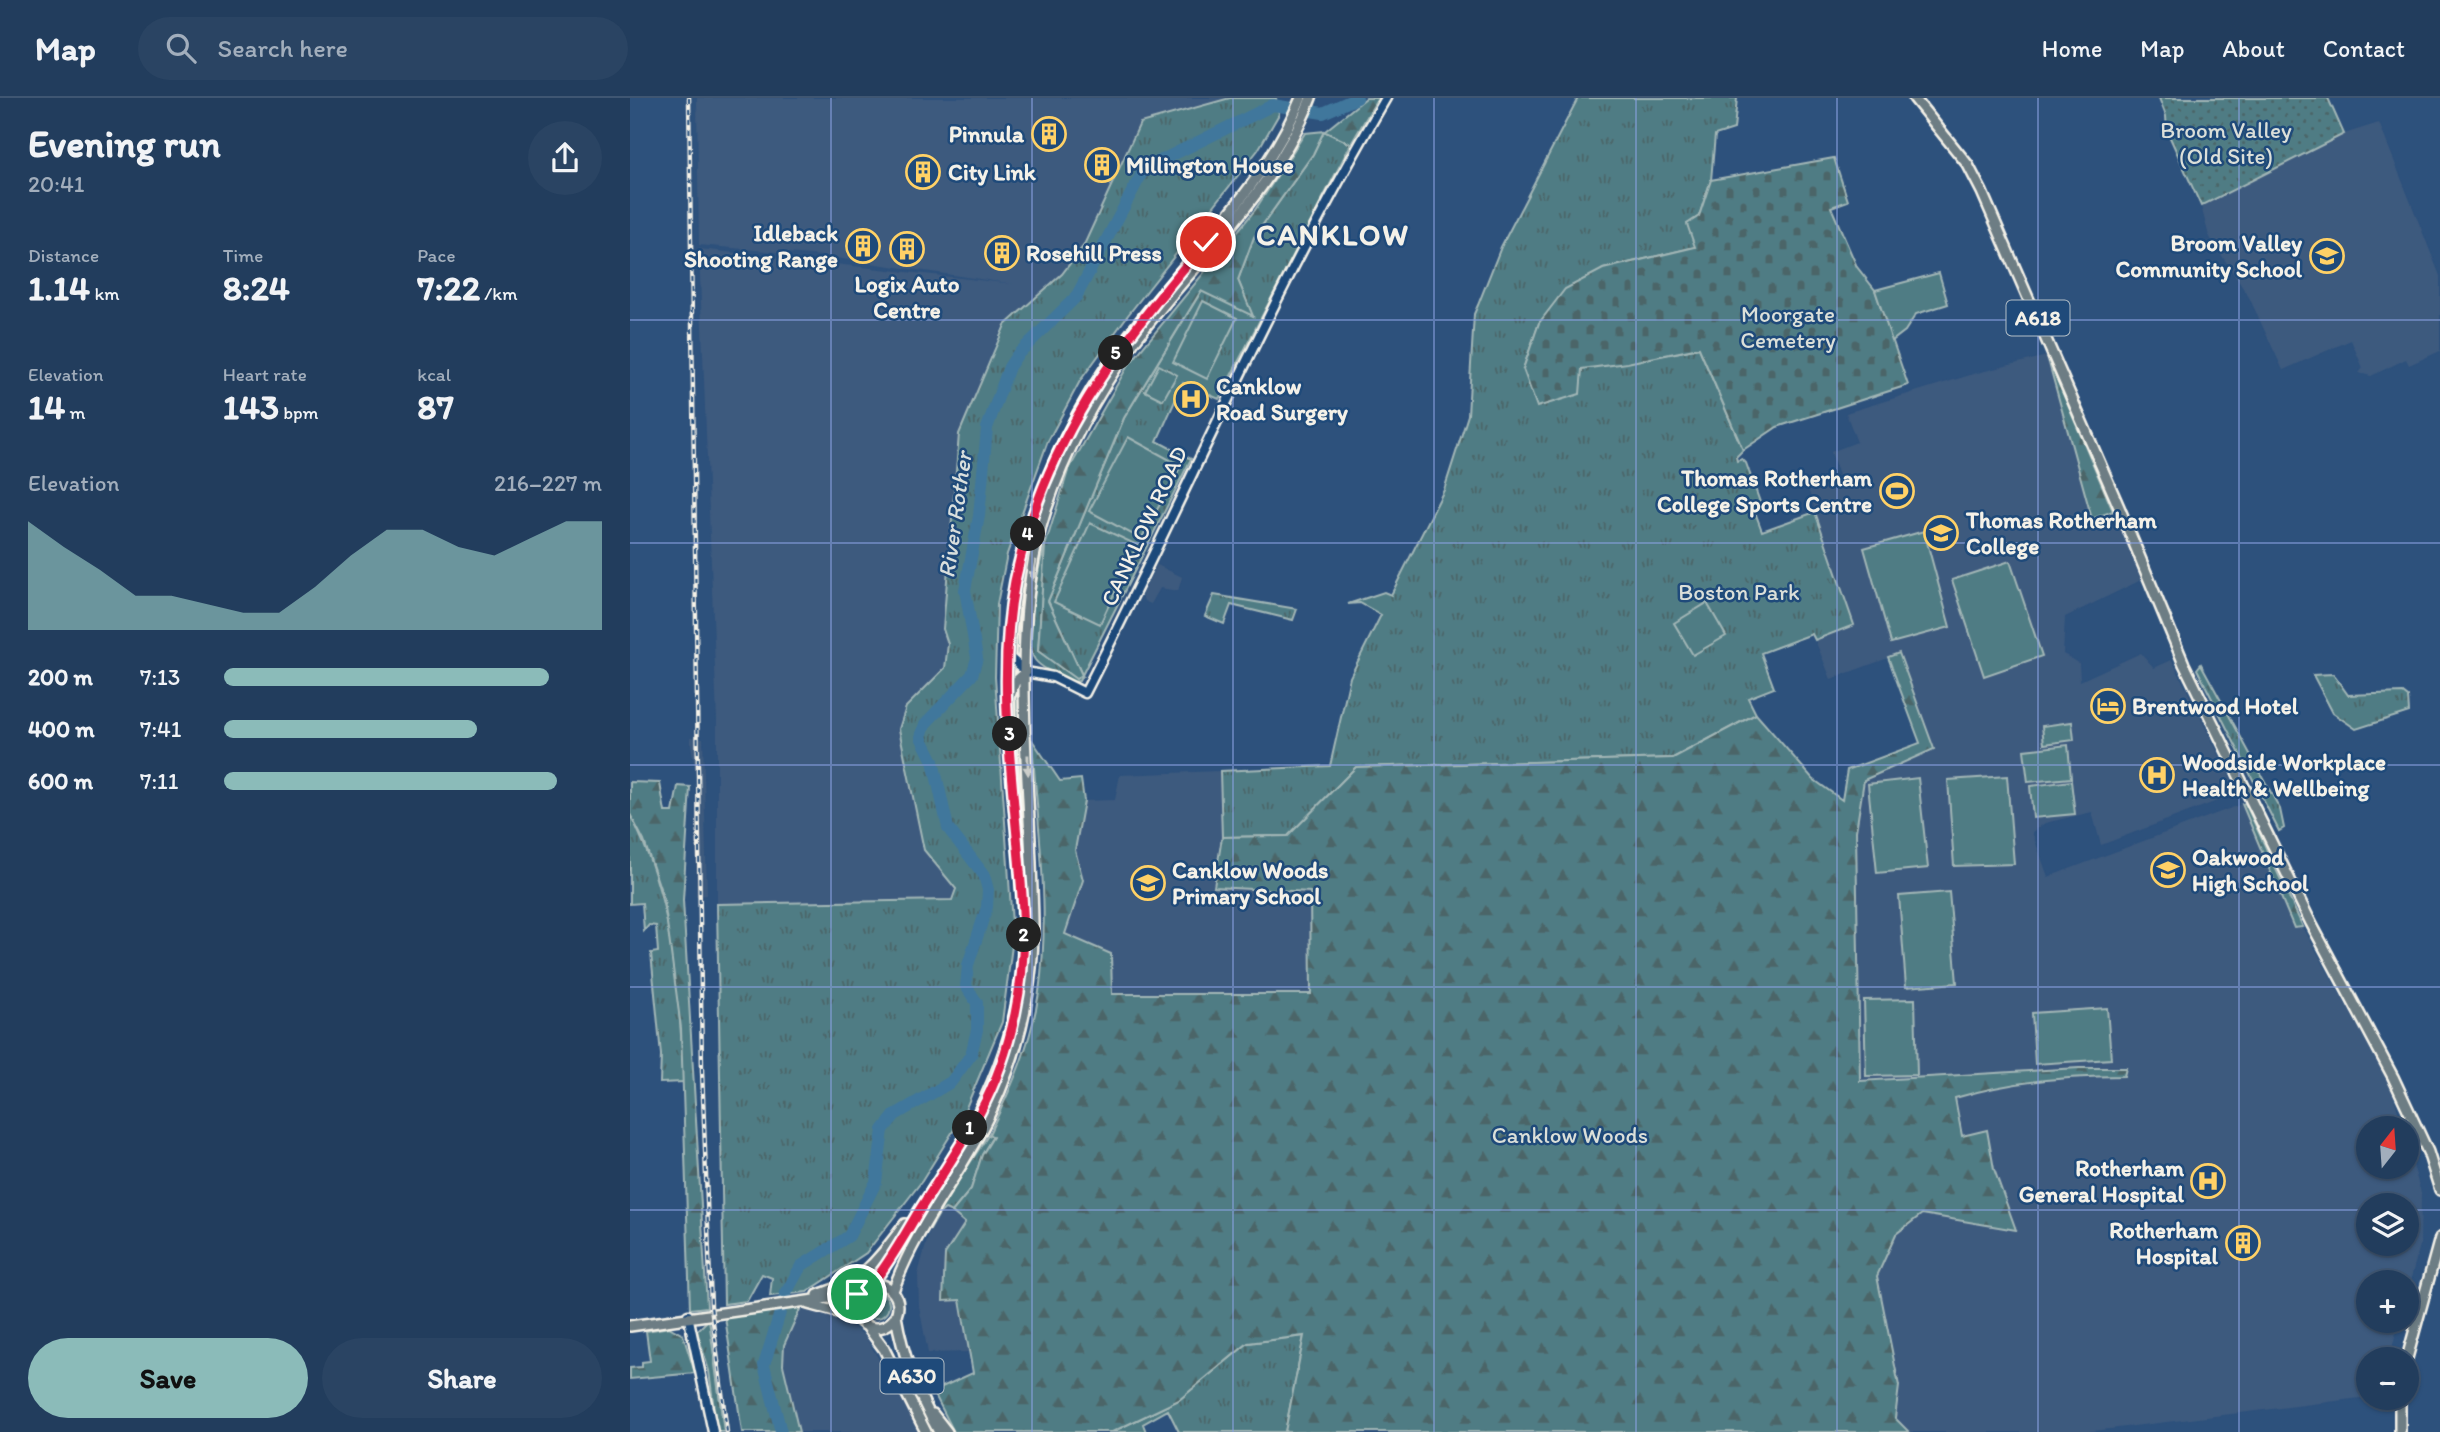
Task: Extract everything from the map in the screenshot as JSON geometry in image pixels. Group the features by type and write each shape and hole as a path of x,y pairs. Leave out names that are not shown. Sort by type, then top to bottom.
{"main road":[{"name":"A630","path":"857,1294 871,1284 981,1111 1006,1046 1020,983 1024,913 1009,698 1011,610 1023,553 1042,492 1071,425 1093,386 1142,317 1238,204 1288,137 1301,98"},
{"name":"A630","path":"939,1432 924,1405 900,1343 896,1316 898,1304 893,1291 905,1257 920,1228 989,1115 1014,1052 1026,1001 1033,933 1026,672 1028,598 1045,512 1075,437 1135,342 1255,197 1311,98"},
{"name":"A618","path":"1914,98 1968,165 1982,192 2184,664 2311,923 2393,1077 2428,1152 2440,1189"},
{"path":"1009,698 1015,682 1026,672"},
{"name":"A630","path":"794,1303 847,1286 868,1271 936,1184"},
{"path":"2410,1347 2440,1238"},
{"path":"871,1284 883,1284 893,1291"},
{"path":"630,1326 688,1315 857,1294 854,1304 856,1317 830,1307 794,1303"},
{"name":"A630","path":"866,1325 884,1326 896,1316"},
{"name":"A630","path":"856,1317 866,1325 884,1349 926,1432"},
{"path":"924,1405 947,1432"},
{"path":"2400,1410 2400,1432"}],"street":[{"name":"CANKLOW ROAD","path":"1026,672 1053,677 1085,693 1262,329 1329,197 1385,98"},
{"path":"1009,656 1026,672"},
{"path":"688,1315 713,1432"}],"shaded area":[{"path":"697,98 1230,98 1140,123 1084,245 1062,274 1002,328 959,434 943,629 948,644 945,668 906,707 924,850 957,889 952,900 717,904 717,720 699,249 1014,284 822,256 699,245"},
{"name":"Broom Valley Community School","path":"2379,123 2440,276 2440,351 2409,365 2406,359 2371,376 2359,373 2363,368 2351,340 2283,370 2249,297 2209,236 2201,206 2344,134"},
{"path":"2047,356 2092,519 2113,511 2141,580 2065,617 2063,654 2079,663 2080,681 2141,653 2154,668 2172,660 2238,793 2101,845 2092,812 2045,823 2032,832 2048,877 2242,804 2294,928 2303,927 2391,1087 2399,1116 2356,1116 2356,1180 2417,1180 2421,1193 2419,1249 2419,1193 2356,1193 2356,1256 2417,1256 2413,1270 2356,1270 2356,1333 2396,1333 2392,1347 2356,1347 2356,1398 2085,1432 1909,1432 1895,1418 1899,1386 1877,1276 1896,1234 1922,1214 2015,1230 1994,1169 1987,1130 1962,1136 1955,1098 2006,1084 2076,1076 2124,1076 2126,1069 2079,1068 1860,1081 1856,831 1864,780 1933,749 1899,654 1831,679 1815,640 1854,624 1808,489 1840,478 1831,452 1857,442 1846,413 1977,373"},
{"path":"1157,565 1182,577 1178,591 1160,588 1151,604 1144,601 1142,594"},
{"path":"690,737 703,738 707,895 696,896 696,776"},
{"name":"Canklow Woods Primary School","path":"1220,771 1222,837 1214,887 1310,892 1312,994 1112,994 1065,934 1083,880 1075,850 1084,801 1115,800 1120,775"},
{"path":"945,1209 965,1223 945,1254 943,1301 960,1299 970,1352 928,1353 919,1306 918,1274 930,1230"},
{"path":"801,1307 836,1314 865,1336 922,1432 799,1432 783,1365 784,1345"}],"green space":[{"path":"1230,98 1276,98 1279,114 1258,150 1128,315 1080,381 1048,441 1007,554 997,604 995,677 1013,938 1002,1022 963,1115 922,1181 866,1253 807,1292 770,1296 772,1278 762,1274 747,1301 724,1304 717,904 952,900 956,889 924,850 899,729 906,707 945,668 948,644 943,629 959,434 1005,325 1062,274 1084,245 1140,123"},
{"path":"1366,98 1378,98 1351,144 1324,131"},
{"name":"Boston Park","path":"1578,98 1737,98 1734,129 1715,135 1711,180 1699,216 1695,247 1603,269 1539,323 1523,369 1611,363 1699,348 1743,450 1736,457 1737,461 1742,459 1746,463 1761,505 1755,512 1762,531 1815,512 1854,625 1815,640 1812,634 1761,653 1774,688 1748,698 1756,714 1673,758 1356,767 1288,836 1222,837 1220,771 1330,766 1350,677 1381,615 1360,603 1348,604 1384,592 1391,595 1444,490 1468,415 1474,314 1501,247"},
{"name":"Broom Valley (Old Site)","path":"2159,98 2328,98 2344,134 2201,206 2167,131 2166,116"},
{"path":"1324,131 1351,144 1219,399 1183,383 1157,441 1191,459 1079,681 1073,682 1052,672 1035,660 1031,638 1036,586 1045,546 1038,651 1082,675 1048,601 1124,418 1202,290 1252,315 1238,280 1254,237 1313,154"},
{"path":"1324,131 1313,154 1254,237 1238,280 1253,316 1201,291 1124,418 1048,601 1082,675 1076,679 1038,651 1045,546 1068,471 1127,367 1255,210 1305,133"},
{"name":"Moorgate Cemetery","path":"1834,158 1848,201 1831,207 1857,267 1875,290 1908,385 1777,427 1743,450 1699,348 1582,369 1580,394 1537,407 1523,369 1539,323 1565,289 1603,269 1695,247 1687,224 1699,216 1711,180"},
{"path":"1939,273 1948,304 1916,314 1905,331 1892,341 1875,290"},
{"path":"1203,301 1237,318 1207,379 1173,362"},
{"path":"2047,356 2113,511 2092,519"},
{"path":"1159,365 1177,375 1163,400 1145,391"},
{"path":"1128,437 1181,466 1141,539 1089,511"},
{"path":"1042,507 1030,563 1021,660 1013,650 1016,613"},
{"path":"1090,523 1137,545 1100,624 1054,602"},
{"path":"1924,531 1950,627 1891,643 1864,548"},
{"path":"2010,561 2042,656 1984,676 1952,580"},
{"path":"1214,595 1297,609 1293,620 1231,605 1224,624 1205,616"},
{"path":"1707,603 1726,636 1693,655 1674,623"},
{"name":"Canklow Woods","path":"1899,653 1934,749 1864,780 1856,831 1860,1081 2079,1068 2126,1068 2124,1076 2039,1081 1997,1087 1955,1098 1962,1136 1987,1130 1994,1169 2016,1230 1922,1214 1896,1234 1877,1276 1899,1386 1895,1418 1909,1432 1285,1432 1304,1336 1248,1343 1179,1400 1112,1432 954,1432 933,1391 973,1373 960,1300 943,1301 945,1254 965,1223 952,1212 971,1189 982,1155 993,1137 989,1134 1020,1065 1039,992 1044,929 1032,740 1060,781 1081,779 1084,801 1075,850 1083,880 1065,934 1111,954 1112,994 1311,994 1310,892 1214,887 1222,837 1288,836 1356,767 1673,758 1756,714 1813,779 1842,800 1847,770 1920,743 1888,657"},
{"path":"2201,664 2280,809 2284,828 2279,831 2197,669"},
{"path":"2333,674 2348,695 2403,693 2408,697 2409,712 2356,729 2333,713 2313,675"},
{"path":"1021,685 1026,857 1022,846 1016,701"},
{"path":"2072,722 2074,740 2044,744 2042,726"},
{"path":"2068,745 2071,778 2028,782 2024,750"},
{"path":"2007,776 2014,864 1954,866 1948,780"},
{"path":"1918,778 1928,868 1877,873 1868,784"},
{"path":"2071,781 2075,814 2033,818 2030,786"},
{"path":"630,782 660,783 665,812 673,812 678,786 690,787 683,900 707,1307 690,1309 681,1028 664,900 644,841 630,814"},
{"path":"2245,803 2303,927 2294,928 2242,804"},
{"path":"630,814 656,878 665,911 680,1013 684,1082 660,1083 661,1055 651,953 658,952 656,926 649,925 644,931 642,903 630,904"},
{"path":"1949,892 1957,983 1906,987 1899,896"},
{"path":"1915,999 1917,1075 1866,1076 1864,1000"},
{"path":"2107,1008 2111,1059 2035,1064 2032,1013"},
{"path":"989,1134 993,1136 982,1155 971,1189 952,1212 945,1209 939,1214 930,1230 937,1213"},
{"path":"876,1292 885,1296 889,1305 885,1314 876,1318 867,1314 863,1305 867,1296"},
{"path":"801,1307 784,1345 783,1365 799,1432 742,1432 725,1317"},
{"path":"709,1319 724,1432 717,1432 709,1371 697,1331"},
{"path":"669,1327 683,1335 695,1373 630,1379 630,1368 642,1367 642,1362 650,1361 646,1331"},
{"path":"1304,1336 1285,1432 1179,1432 1168,1410 1143,1424 1146,1432 1112,1432 1179,1400 1248,1343"}],"waterway":[{"name":"River Rother","path":"781,1432 764,1365 786,1293 801,1266 849,1236 876,1182 883,1130 895,1115 951,1082 971,1055 977,1030 977,1003 966,986 968,965 987,907 988,890 984,875 948,828 933,761 921,737 925,724 972,675 977,658 965,590 979,516 987,428 1009,367 1017,355 1076,297 1142,173 1158,162 1273,105 1323,113 1357,98"}],"railway":[{"path":"689,98 702,1070 711,1306 727,1432"}],"place":[{"name":"Pinnula","path":"1049,134"},
{"name":"Millington House","path":"1102,165"},
{"name":"City Link","path":"923,172"},
{"name":"Idleback Shooting Range","path":"863,246"},
{"name":"Logix Auto Centre","path":"907,249"},
{"name":"Rosehill Press","path":"1002,253"},
{"name":"Broom Valley Community School","path":"2327,256"},
{"name":"Canklow Road Surgery","path":"1191,399"},
{"name":"Thomas Rotherham College Sports Centre","path":"1897,491"},
{"name":"Thomas Rotherham College","path":"1941,533"},
{"name":"Brentwood Hotel","path":"2108,706"},
{"name":"Woodside Workplace Health & Wellbeing","path":"2157,775"},
{"name":"Oakwood High School","path":"2168,870"},
{"name":"Canklow Woods Primary School","path":"1148,883"},
{"name":"Rotherham General Hospital","path":"2208,1181"},
{"name":"Rotherham Hospital","path":"2243,1243"}],"district":[{"name":"CANKLOW","path":"1333,235"}],"route":[{"path":"857,1294 871,1284 981,1111 1011,1028 1020,983 1024,913 1009,713 1009,636 1016,580 1033,518 1062,444 1093,386 1142,317 1206,242"}]}
